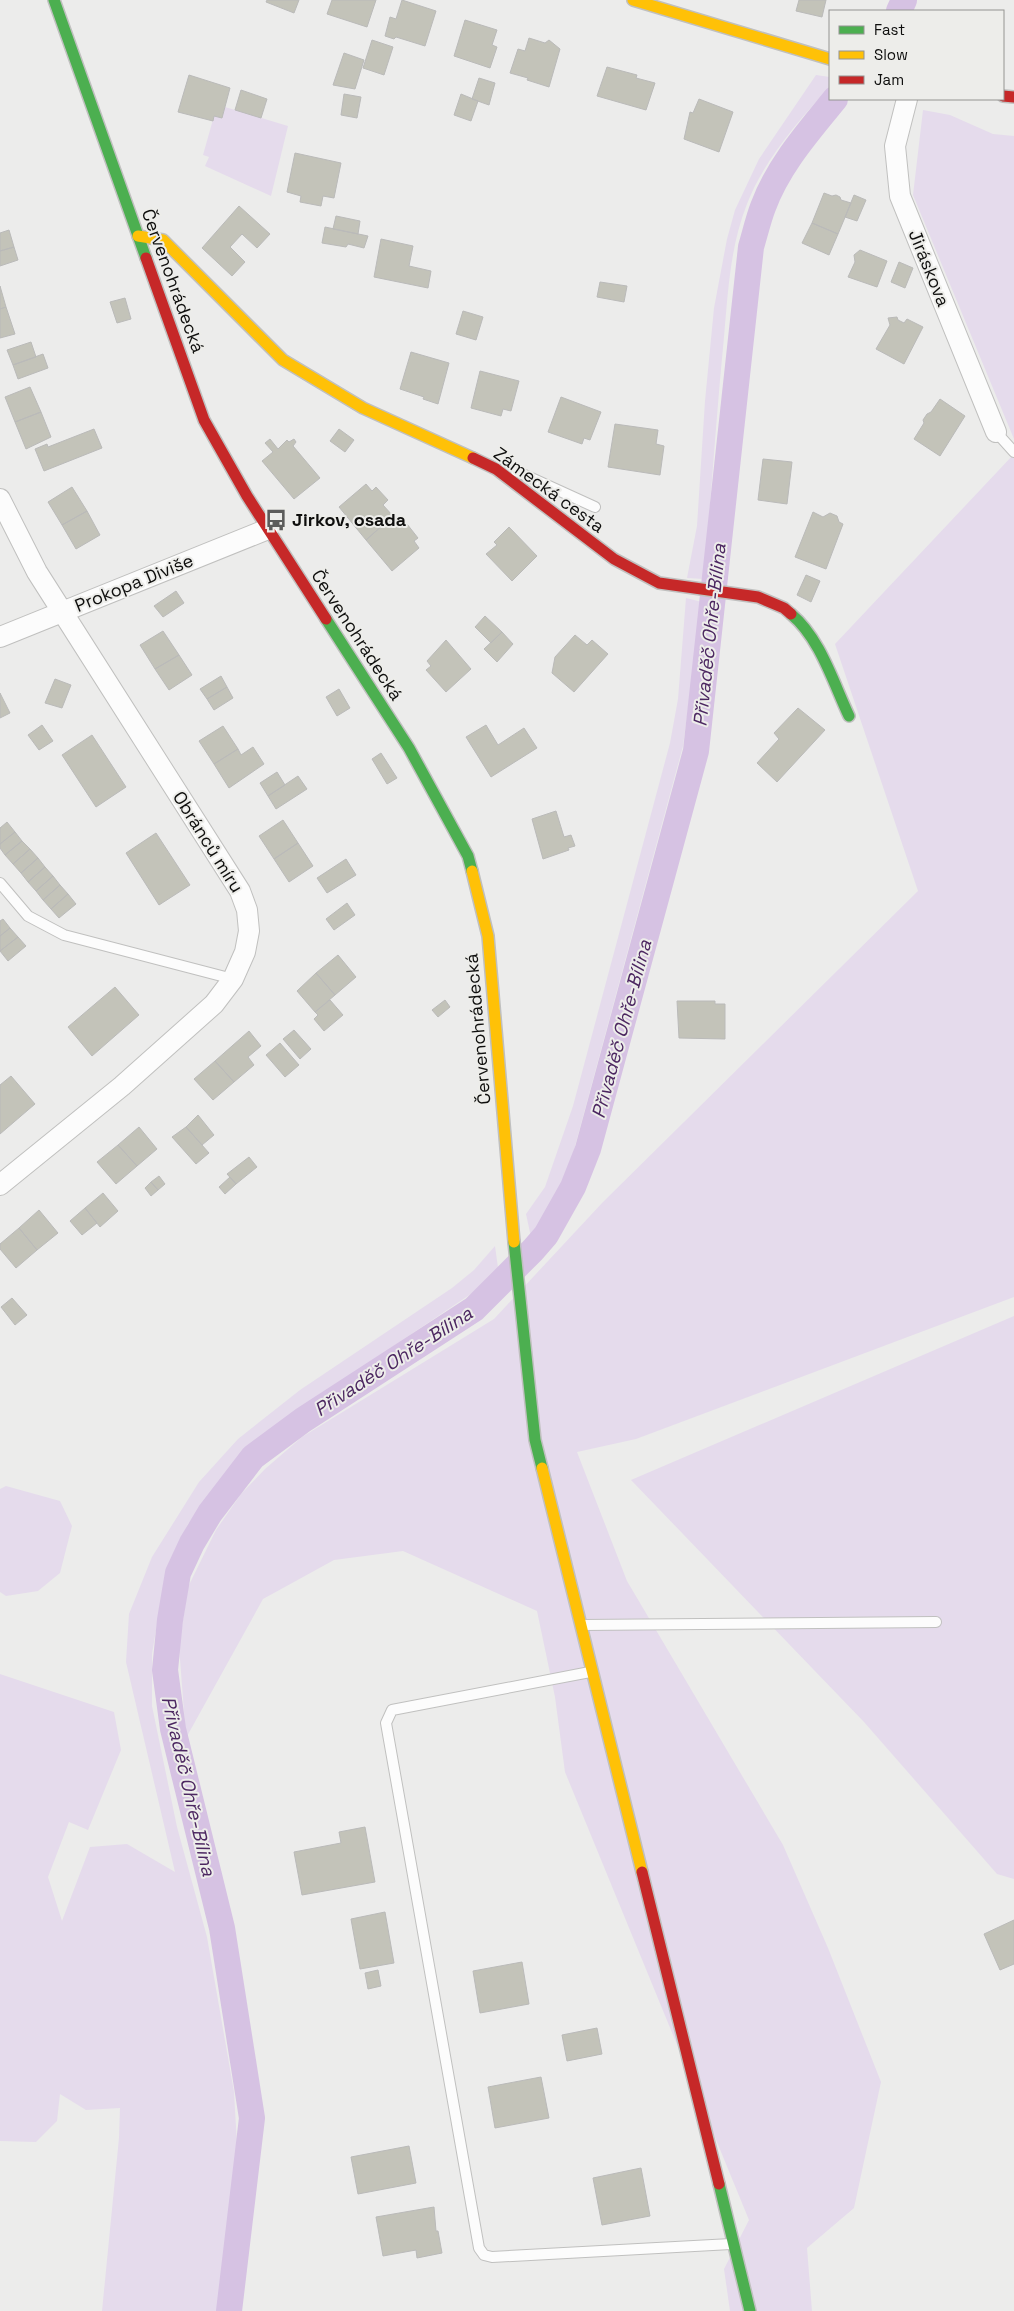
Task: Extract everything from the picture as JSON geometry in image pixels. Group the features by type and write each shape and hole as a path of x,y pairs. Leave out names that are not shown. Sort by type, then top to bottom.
{"street":[{"name":"Červenohrádecká","path":"54,0 204,420 268,529 409,748 468,856 488,936 513,1228 535,1440 750,2311"},
{"path":"633,0 829,59"},
{"name":"Jiráskova","path":"907,100 895,146 900,196 996,432"},
{"name":"Zámecká cesta","path":"138,236 163,240 283,360 363,408 496,469 614,559 659,583 758,597 784,608 802,623 814,641 849,716"},
{"name":"Obránců míru","path":"0,499 37,572 240,891 247,910 249,931 245,952 233,978 214,1004 136,1073 0,1186"},
{"name":"Prokopa Diviše","path":"0,637 268,529"}],"lane":[{"path":"996,432 1014,452"},
{"path":"496,469 513,470 595,507"},
{"path":"0,883 28,916 64,935 233,978"},
{"path":"580,1625 936,1622"},
{"path":"592,1672 392,1710 386,1723 479,2248 484,2255 492,2257 734,2244"}],"shaded area":[{"path":"816,75 829,77 829,88 794,127 762,172 741,220 733,253 727,303 704,579 687,578 697,526 705,401 714,308 727,239 735,210 759,159"},
{"path":"225,107 288,126 271,196 205,166 209,157 203,155 214,116 222,118"},
{"path":"923,110 950,115 993,134 1014,136 1014,439 913,195"},
{"path":"1014,454 1014,1297 636,1439 577,1452 627,1581 783,1845 828,1948 881,2082 854,2208 807,2248 812,2311 730,2311 724,2269 749,2220 565,1772 555,1697 537,1611 403,1551 334,1560 263,1599 186,1738 179,1646 188,1587 216,1530 241,1494 265,1469 302,1437 494,1319 603,1202 918,891 835,644"},
{"path":"686,598 702,602 683,746 574,1150 564,1179 531,1237 526,1214 545,1187 573,1106 670,743 678,699"},
{"path":"495,1246 499,1275 263,1434 222,1478 188,1524 170,1560 164,1582 152,1654 152,1706 177,1827 207,1937 234,2092 237,2145 218,2311 102,2311 119,2138 120,2108 86,2110 60,2094 57,2121 36,2142 0,2141 0,1674 114,1712 121,1750 88,1830 69,1822 48,1877 62,1921 90,1847 127,1844 175,1872 126,1662 129,1614 152,1557 199,1482 238,1439 300,1390 452,1288 474,1270"},
{"path":"1014,1316 1014,1879 997,1874 864,1722 631,1480"},
{"path":"6,1486 60,1501 72,1526 60,1573 38,1591 6,1596 0,1592 0,1489"}],"building":[{"path":"267,0 299,0 294,13 266,2"},
{"path":"332,0 376,0 367,27 327,14"},
{"path":"402,0 436,11 425,46 396,37 394,39 385,36 390,17 396,19"},
{"path":"799,0 826,0 822,17 796,11"},
{"path":"465,20 497,30 492,45 497,47 490,68 454,56"},
{"path":"529,38 545,43 549,40 560,49 549,87 510,73 518,49 525,51"},
{"path":"372,40 393,47 384,75 363,68"},
{"path":"344,53 364,60 355,89 333,85"},
{"path":"607,67 637,75 636,78 655,83 646,110 597,96"},
{"path":"189,75 230,88 222,118 214,116 213,121 178,112"},
{"path":"479,78 495,83 489,105 472,99"},
{"path":"241,90 267,99 261,118 235,110"},
{"path":"344,94 361,97 357,118 341,115"},
{"path":"461,94 478,101 471,121 454,115"},
{"path":"699,99 733,112 719,152 684,139 690,112 693,113"},
{"path":"295,153 341,163 334,198 323,196 321,206 300,202 301,196 287,192"},
{"path":"824,193 832,196 836,195 841,200 851,203 838,234 812,223"},
{"path":"854,195 866,200 857,221 845,217"},
{"path":"239,206 270,234 257,248 242,234 230,247 245,262 232,276 202,248"},
{"path":"336,216 360,221 358,234 333,229"},
{"path":"812,223 838,234 829,255 802,243"},
{"path":"325,227 368,236 364,248 348,244 346,247 322,243"},
{"path":"9,230 14,247 0,251 0,233"},
{"path":"381,239 413,246 409,266 431,271 428,288 374,277"},
{"path":"14,247 18,260 0,266 0,251"},
{"path":"860,250 887,261 877,287 848,277 855,262 854,255"},
{"path":"899,262 913,268 905,288 891,282"},
{"path":"600,282 627,286 624,302 597,297"},
{"path":"0,286 6,307 0,309"},
{"path":"125,298 131,319 117,323 110,302"},
{"path":"6,307 15,334 0,338 0,309"},
{"path":"463,311 483,317 476,340 456,334"},
{"path":"897,317 898,320 904,323 907,319 923,327 904,364 876,349 890,325 888,318"},
{"path":"31,342 36,357 13,365 7,350"},
{"path":"411,352 449,363 438,404 400,389"},
{"path":"43,354 48,368 18,379 13,365"},
{"path":"480,371 519,381 511,411 503,409 501,416 471,408"},
{"path":"30,387 41,412 15,422 5,397"},
{"path":"561,397 601,412 590,440 584,438 582,444 548,432"},
{"path":"940,399 965,416 940,456 914,439 924,423 923,420"},
{"path":"41,412 51,437 26,449 15,422"},
{"path":"615,424 658,430 656,444 664,446 660,475 608,467"},
{"path":"94,429 102,448 44,471 35,449 47,444 48,447"},
{"path":"339,429 354,440 345,452 330,441"},
{"path":"270,439 278,449 287,440 289,442 294,439 296,442 293,446 320,478 294,499 262,461 273,452 265,443"},
{"path":"763,459 792,462 787,504 758,500"},
{"path":"366,484 372,491 376,487 388,500 383,505 393,516 366,540 339,507"},
{"path":"72,487 87,511 62,525 48,502"},
{"path":"87,511 100,535 76,549 62,525"},
{"path":"813,512 823,517 830,513 837,516 839,522 843,524 826,569 795,557"},
{"path":"393,516 403,528 407,524 418,538 414,541 419,548 392,571 366,540"},
{"path":"509,527 537,556 512,581 486,554 497,545 494,542"},
{"path":"806,575 820,581 811,602 797,595"},
{"path":"176,591 184,603 163,617 154,606"},
{"path":"485,616 502,632 491,643 475,627"},
{"path":"163,631 179,655 155,669 140,645"},
{"path":"502,632 513,644 497,662 484,649"},
{"path":"575,635 587,645 592,640 608,654 574,692 552,673 555,657"},
{"path":"446,640 471,669 446,692 426,670 431,666 427,661"},
{"path":"179,655 192,675 169,690 155,669"},
{"path":"221,676 227,687 207,699 200,689"},
{"path":"55,679 71,685 62,708 45,703"},
{"path":"227,687 233,698 214,710 207,699"},
{"path":"339,689 350,708 337,716 326,697"},
{"path":"0,693 10,713 0,718"},
{"path":"798,708 825,730 777,782 757,763 779,739 774,733"},
{"path":"42,725 53,741 39,750 28,735"},
{"path":"486,725 498,745 524,728 537,748 491,777 466,737"},
{"path":"223,726 238,749 214,764 199,741"},
{"path":"92,735 126,787 96,807 62,755"},
{"path":"253,747 264,764 229,788 214,764 238,749 241,755"},
{"path":"381,753 397,778 387,784 372,759"},
{"path":"277,772 285,785 268,796 260,783"},
{"path":"298,776 307,789 276,809 268,796"},
{"path":"556,811 564,837 571,835 575,846 543,859 532,819"},
{"path":"283,820 298,843 274,859 259,836"},
{"path":"7,822 15,832 0,844 0,828"},
{"path":"15,832 22,841 5,855 0,848 0,844"},
{"path":"156,833 190,885 159,905 126,853"},
{"path":"22,841 30,849 13,864 5,855"},
{"path":"298,843 313,866 289,882 274,859"},
{"path":"30,849 38,858 21,873 13,864"},
{"path":"38,858 45,867 28,882 21,873"},
{"path":"346,859 356,875 327,893 317,878"},
{"path":"45,867 53,876 36,891 28,882"},
{"path":"53,876 60,885 43,900 36,891"},
{"path":"60,885 68,894 51,909 43,900"},
{"path":"68,894 76,904 59,918 51,909"},
{"path":"347,903 355,915 334,930 326,919"},
{"path":"3,919 10,928 0,936 0,921"},
{"path":"10,928 18,937 0,951 0,936"},
{"path":"18,937 26,946 8,961 0,951"},
{"path":"338,955 356,977 335,995 316,973"},
{"path":"316,973 335,995 315,1012 297,991"},
{"path":"115,987 139,1015 92,1056 68,1027"},
{"path":"330,1000 343,1015 324,1031 314,1019 318,1015 315,1012"},
{"path":"445,1000 450,1007 438,1017 432,1010"},
{"path":"677,1001 715,1001 715,1004 725,1004 725,1039 679,1038"},
{"path":"294,1030 311,1049 300,1059 283,1039"},
{"path":"249,1031 261,1046 248,1057 254,1065 234,1082 215,1061"},
{"path":"280,1043 299,1065 285,1077 266,1055"},
{"path":"215,1061 234,1082 213,1100 194,1079"},
{"path":"11,1076 35,1104 0,1134 0,1085"},
{"path":"198,1115 214,1135 202,1145 186,1127"},
{"path":"139,1127 157,1149 137,1166 118,1145"},
{"path":"186,1127 209,1153 196,1164 172,1137"},
{"path":"118,1145 137,1166 116,1184 97,1162"},
{"path":"249,1157 257,1167 236,1184 227,1174"},
{"path":"159,1176 165,1184 158,1190 151,1182"},
{"path":"230,1177 236,1184 225,1194 219,1187"},
{"path":"151,1182 158,1190 151,1196 145,1188"},
{"path":"103,1193 118,1211 100,1227 85,1208"},
{"path":"85,1208 97,1223 82,1235 70,1221"},
{"path":"39,1210 58,1233 37,1250 19,1228"},
{"path":"19,1228 37,1250 16,1268 0,1249 0,1244"},
{"path":"12,1298 27,1315 15,1325 1,1307"},
{"path":"365,1827 375,1882 302,1895 294,1852 341,1843 339,1832"},
{"path":"385,1912 394,1963 360,1969 351,1919"},
{"path":"1014,1920 1014,1964 1000,1970 984,1934"},
{"path":"522,1962 529,2004 480,2013 473,1971"},
{"path":"378,1970 381,1986 368,1989 365,1973"},
{"path":"597,2028 602,2054 567,2061 562,2035"},
{"path":"541,2077 549,2118 495,2128 488,2087"},
{"path":"409,2146 416,2183 358,2194 351,2157"},
{"path":"641,2168 650,2216 602,2225 593,2178"},
{"path":"434,2207 436,2231 438,2231 442,2253 417,2258 416,2250 383,2256 376,2217"}],"waterway":[{"name":"Přivaděč Ohře-Bílina","path":"899,10 904,0"},
{"name":"Přivaděč Ohře-Bílina","path":"229,2311 252,2118 222,1928 173,1729 165,1670 170,1620 178,1573 192,1543 210,1513 253,1457 303,1420 474,1309 546,1235 573,1187 588,1149 696,751 751,247 763,207 777,177 794,150 834,100"}],"traffic: fast":[{"path":"54,0 146,258"},
{"path":"791,614 810,635 818,648 849,716"},
{"path":"326,619 409,748 468,856 472,871"},
{"path":"514,1242 535,1440 542,1468"},
{"path":"719,2184 750,2311"}],"traffic: slow":[{"path":"633,0 829,59"},
{"path":"138,236 163,240 283,360 363,408 473,458"},
{"path":"472,871 488,936 514,1242"},
{"path":"542,1468 642,1872"}],"traffic: jam":[{"path":"1004,96 1014,97"},
{"path":"146,258 204,420 247,496 326,619"},
{"path":"473,458 496,469 614,559 659,583 758,597 784,608 791,614"},
{"path":"642,1872 719,2184"}],"place":[{"name":"Jirkov, osada","path":"276,520"}]}
